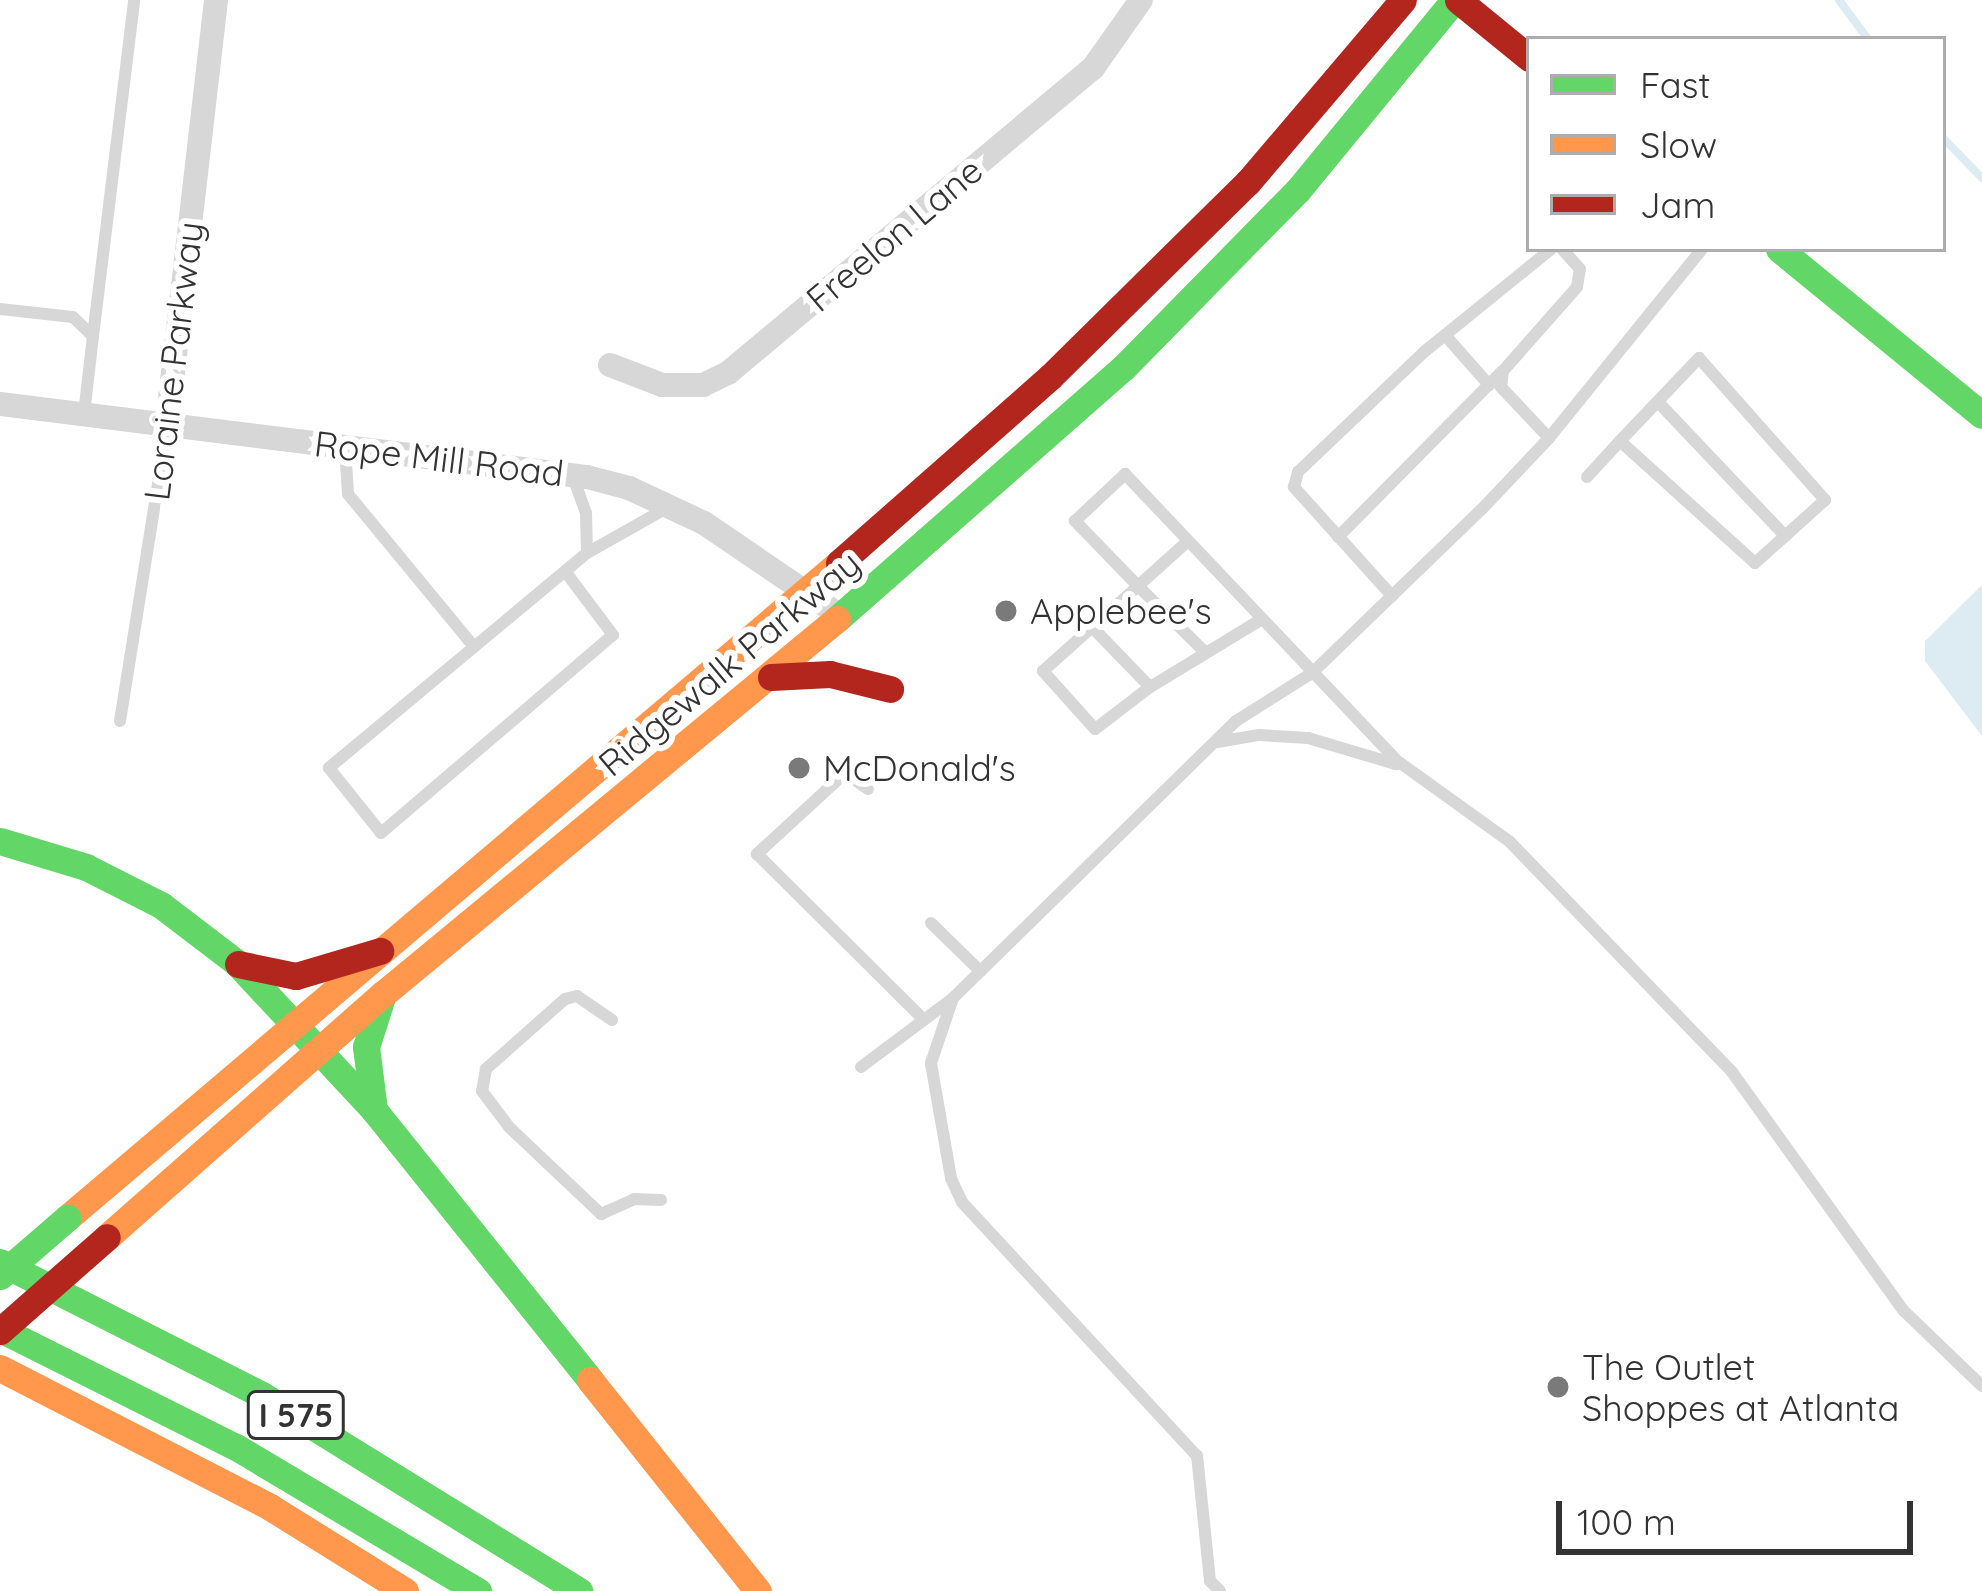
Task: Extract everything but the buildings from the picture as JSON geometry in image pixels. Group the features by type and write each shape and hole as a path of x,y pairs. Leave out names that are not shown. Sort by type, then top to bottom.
{"main road":[{"name":"Ridgewalk Parkway","path":"0,1276 807,590 1050,377 1175,258 1278,149 1403,0"},
{"name":"Ridgewalk Parkway","path":"0,1330 383,994 771,677 1179,314 1342,141 1456,0"},
{"path":"1456,0 1526,56"},
{"path":"1783,252 1982,415"},
{"path":"771,677 830,674 890,688"},
{"path":"7,848 86,866 161,905 237,963 374,1110 758,1591"},
{"path":"237,963 296,976 380,951"},
{"path":"374,1110 366,1047 373,1013 383,994"},
{"name":"I 575","path":"0,1262 262,1395 579,1591"},
{"path":"0,1330 236,1447 478,1591"},
{"name":"I 575","path":"0,1368 270,1507 405,1591"},
{"path":"262,1395 533,1591"}],"street":[{"name":"Loraine Parkway","path":"167,424 216,0"},
{"name":"Freelon Lane","path":"610,365 662,386 703,385 728,373 1093,68 1141,0"},
{"name":"Rope Mill Road","path":"0,404 572,474 671,506 841,616"}],"lane":[{"path":"84,415 134,0"},
{"path":"1392,596 1294,487 1298,472 1445,335 1547,252"},
{"path":"1338,537 1490,385 1577,286 1580,269 1565,252"},
{"path":"861,1067 953,998 1236,721 1312,673 1392,596 1549,438 1700,252"},
{"path":"0,309 73,317 93,336"},
{"path":"1445,335 1490,385"},
{"path":"1587,477 1620,441 1699,358 1826,500 1755,563 1620,441"},
{"path":"1503,371 1501,387 1549,438"},
{"path":"1658,402 1785,536"},
{"name":"Loraine Parkway","path":"120,721 167,424"},
{"path":"345,446 348,494 474,646"},
{"path":"1206,653 1075,521 1125,473 1408,769 1510,842 1732,1072 1904,1311 1982,1386"},
{"path":"572,474 586,513 586,553"},
{"path":"565,571 613,635 381,833 329,768 586,553 671,506"},
{"path":"1188,541 1043,671 1095,729 1150,687 1262,619"},
{"path":"1092,627 1150,687"},
{"path":"1216,742 1259,735 1309,738 1408,769"},
{"path":"868,789 845,773 758,854 923,1019"},
{"path":"931,923 980,971"},
{"path":"612,1020 578,996 565,999 486,1069 482,1091 509,1127 601,1214 634,1199 661,1200"},
{"path":"953,998 931,1063 951,1178 962,1202 1197,1456 1210,1581 1220,1591"}],"shaded area":[{"path":"1982,585 1982,736 1925,661 1925,641"}],"waterway":[{"path":"1839,0 1866,36"},
{"path":"1946,141 1982,178"}],"traffic: fast":[{"path":"837,619 1123,368 1298,190 1454,0"},
{"path":"1783,252 1982,415"},
{"path":"0,841 86,867 161,905 237,963 374,1110 590,1380"},
{"path":"374,1110 366,1047 383,994"},
{"path":"0,1276 67,1218"},
{"path":"0,1262 262,1395 579,1591"},
{"path":"0,1329 236,1447 478,1591"}],"traffic: slow":[{"path":"67,1218 839,563"},
{"path":"107,1237 383,994 837,619"},
{"path":"0,1368 270,1507 405,1591"},
{"path":"590,1380 758,1591"}],"traffic: jam":[{"path":"839,563 1050,377 1248,182 1403,0"},
{"path":"1458,0 1526,56"},
{"path":"771,677 830,674 890,689"},
{"path":"238,964 296,976 380,951"},
{"path":"0,1331 107,1237"}],"place":[{"name":"Applebee's","path":"1006,611"},
{"name":"McDonald's","path":"799,768"},
{"name":"The Outlet Shoppes at Atlanta","path":"1558,1387"}]}
